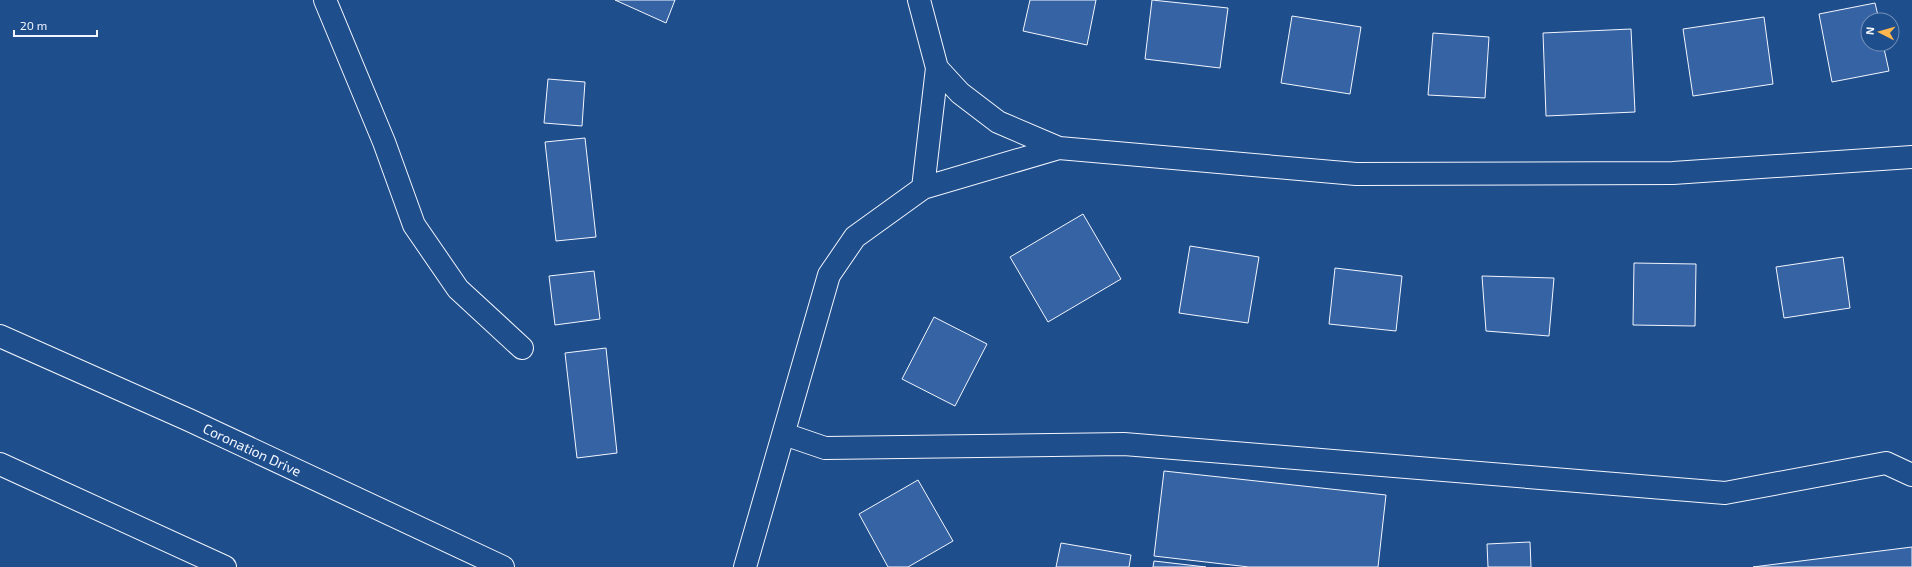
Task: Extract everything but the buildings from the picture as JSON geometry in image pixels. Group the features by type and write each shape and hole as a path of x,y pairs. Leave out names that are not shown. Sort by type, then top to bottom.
{"street":[{"path":"325,0 381,134 414,225 458,289 522,348"},
{"path":"919,0 937,68 923,188"},
{"path":"937,68 960,93 998,122 1059,148 1356,174 1673,173 1912,157"},
{"path":"745,567 829,275 855,237 923,188 1059,148"},
{"name":"Coronation Drive","path":"0,336 196,423 503,567"},
{"path":"784,434 825,448 1124,444 1725,493 1886,463 1912,475"},
{"path":"0,464 225,567"}]}
